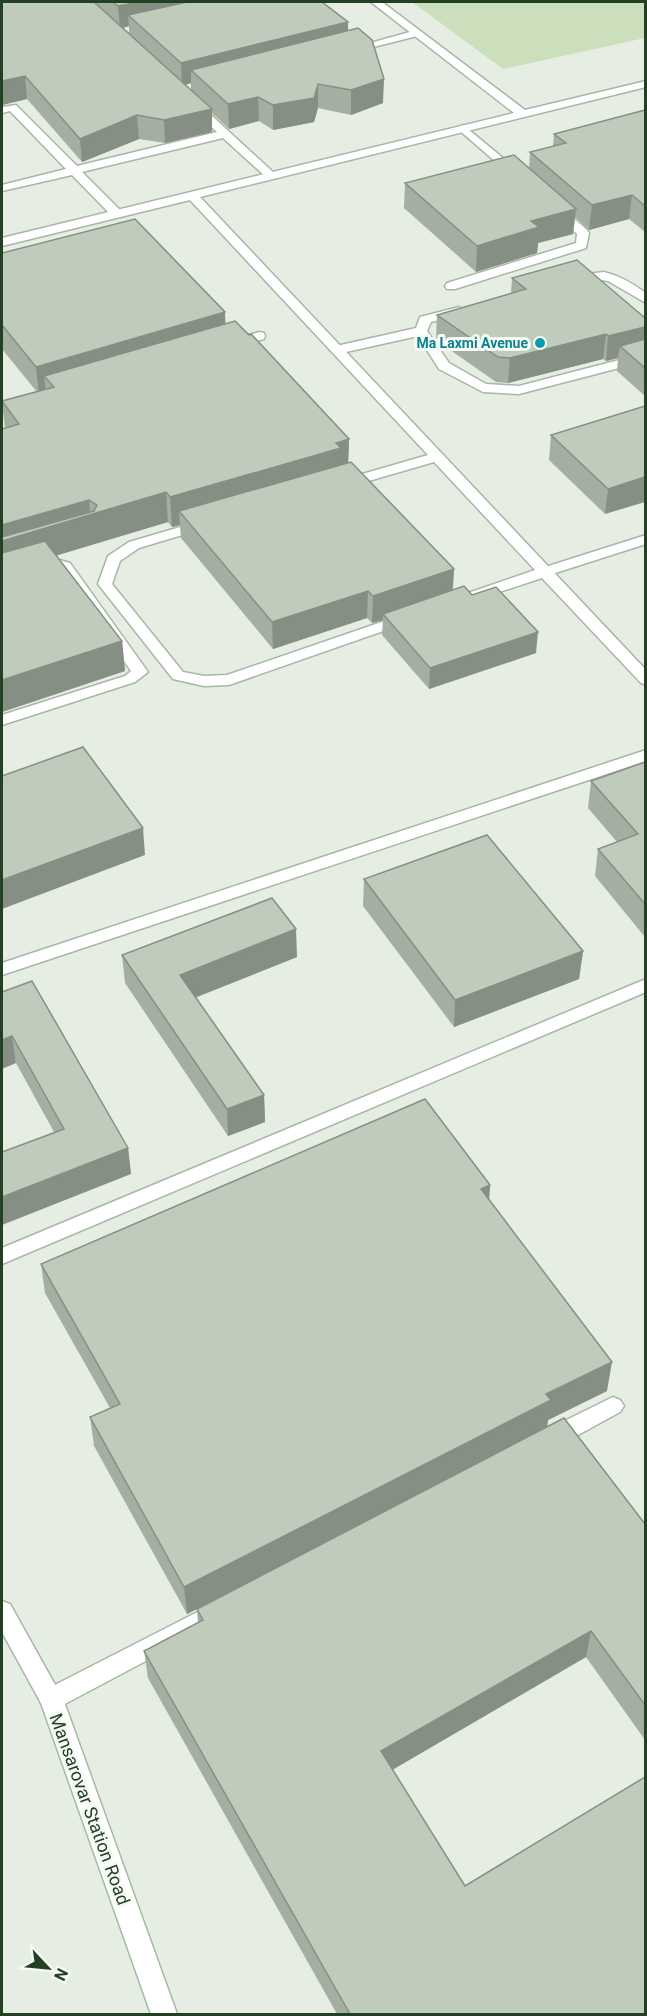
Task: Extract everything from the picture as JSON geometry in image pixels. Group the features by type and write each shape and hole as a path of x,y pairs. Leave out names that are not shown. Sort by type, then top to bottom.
{"street":[{"path":"376,2 523,114"},
{"path":"340,52 417,33"},
{"path":"2,242 645,84"},
{"path":"187,99 270,175"},
{"path":"2,110 12,107 116,213"},
{"path":"463,128 525,182"},
{"path":"2,188 225,134"},
{"path":"191,194 645,680"},
{"path":"451,286 582,245 583,233 550,204"},
{"path":"558,283 591,274 619,278 645,299"},
{"path":"421,331 425,320 470,308"},
{"path":"337,350 421,331"},
{"path":"421,331 444,366 483,388 519,390 645,357"},
{"path":"214,350 259,336"},
{"path":"326,489 436,457"},
{"path":"224,519 134,545 113,559 105,584 178,676 204,681 229,680 415,616"},
{"path":"459,600 645,539"},
{"path":"2,578 50,564 65,566 140,672 130,679 2,720"},
{"path":"2,969 645,755"},
{"path":"2,1256 645,985"},
{"path":"528,1450 613,1406"},
{"path":"51,1699 233,1604"},
{"name":"Mansarovar Station Road","path":"2,1611 51,1699 164,2014"}],"green space":[{"path":"412,2 645,2 645,38 503,69"}],"building":[{"path":"2,2 94,2 212,109 164,120 137,115 80,139 25,76 2,81"},
{"path":"113,2 140,2 118,6"},
{"path":"187,2 322,2 348,22 181,63 128,15"},
{"path":"358,28 372,40 384,79 351,90 318,84 314,98 273,105 258,97 228,104 191,70"},
{"path":"645,110 645,206 632,195 592,205 530,152 566,143 554,134"},
{"path":"514,155 576,209 531,221 539,227 477,246 405,183"},
{"path":"135,219 225,312 36,367 2,325 2,253"},
{"path":"577,260 645,318 645,327 608,336 606,334 510,358 498,357 437,315 526,289 512,278"},
{"path":"235,321 249,335 251,334 349,439 336,443 341,448 170,497 166,492 2,541 2,537 94,511 97,505 89,500 2,525 2,429 19,424 2,401 54,387 44,376"},
{"path":"645,339 645,368 620,346"},
{"path":"645,406 645,477 608,489 551,435"},
{"path":"351,462 454,569 373,596 368,591 272,622 179,511"},
{"path":"45,541 122,641 2,680 2,553"},
{"path":"464,586 472,595 496,587 538,632 430,668 383,614"},
{"path":"83,747 143,828 2,880 2,776"},
{"path":"645,762 645,904 598,849 638,834 591,781"},
{"path":"487,835 583,951 455,1000 364,879"},
{"path":"272,898 296,929 180,975 264,1095 227,1109 122,955"},
{"path":"32,981 128,1148 2,1197 2,1152 64,1129 12,1036 2,1040 2,992"},
{"path":"425,1099 490,1185 481,1189 612,1362 546,1394 551,1400 184,1587 90,1417 120,1404 41,1264"},
{"path":"564,1418 645,1524 645,1705 591,1631 381,1751 465,1886 645,1777 645,2014 350,2014 144,1651 203,1620 197,1609"}],"place":[{"name":"Ma Laxmi Avenue","path":"540,343"}]}
